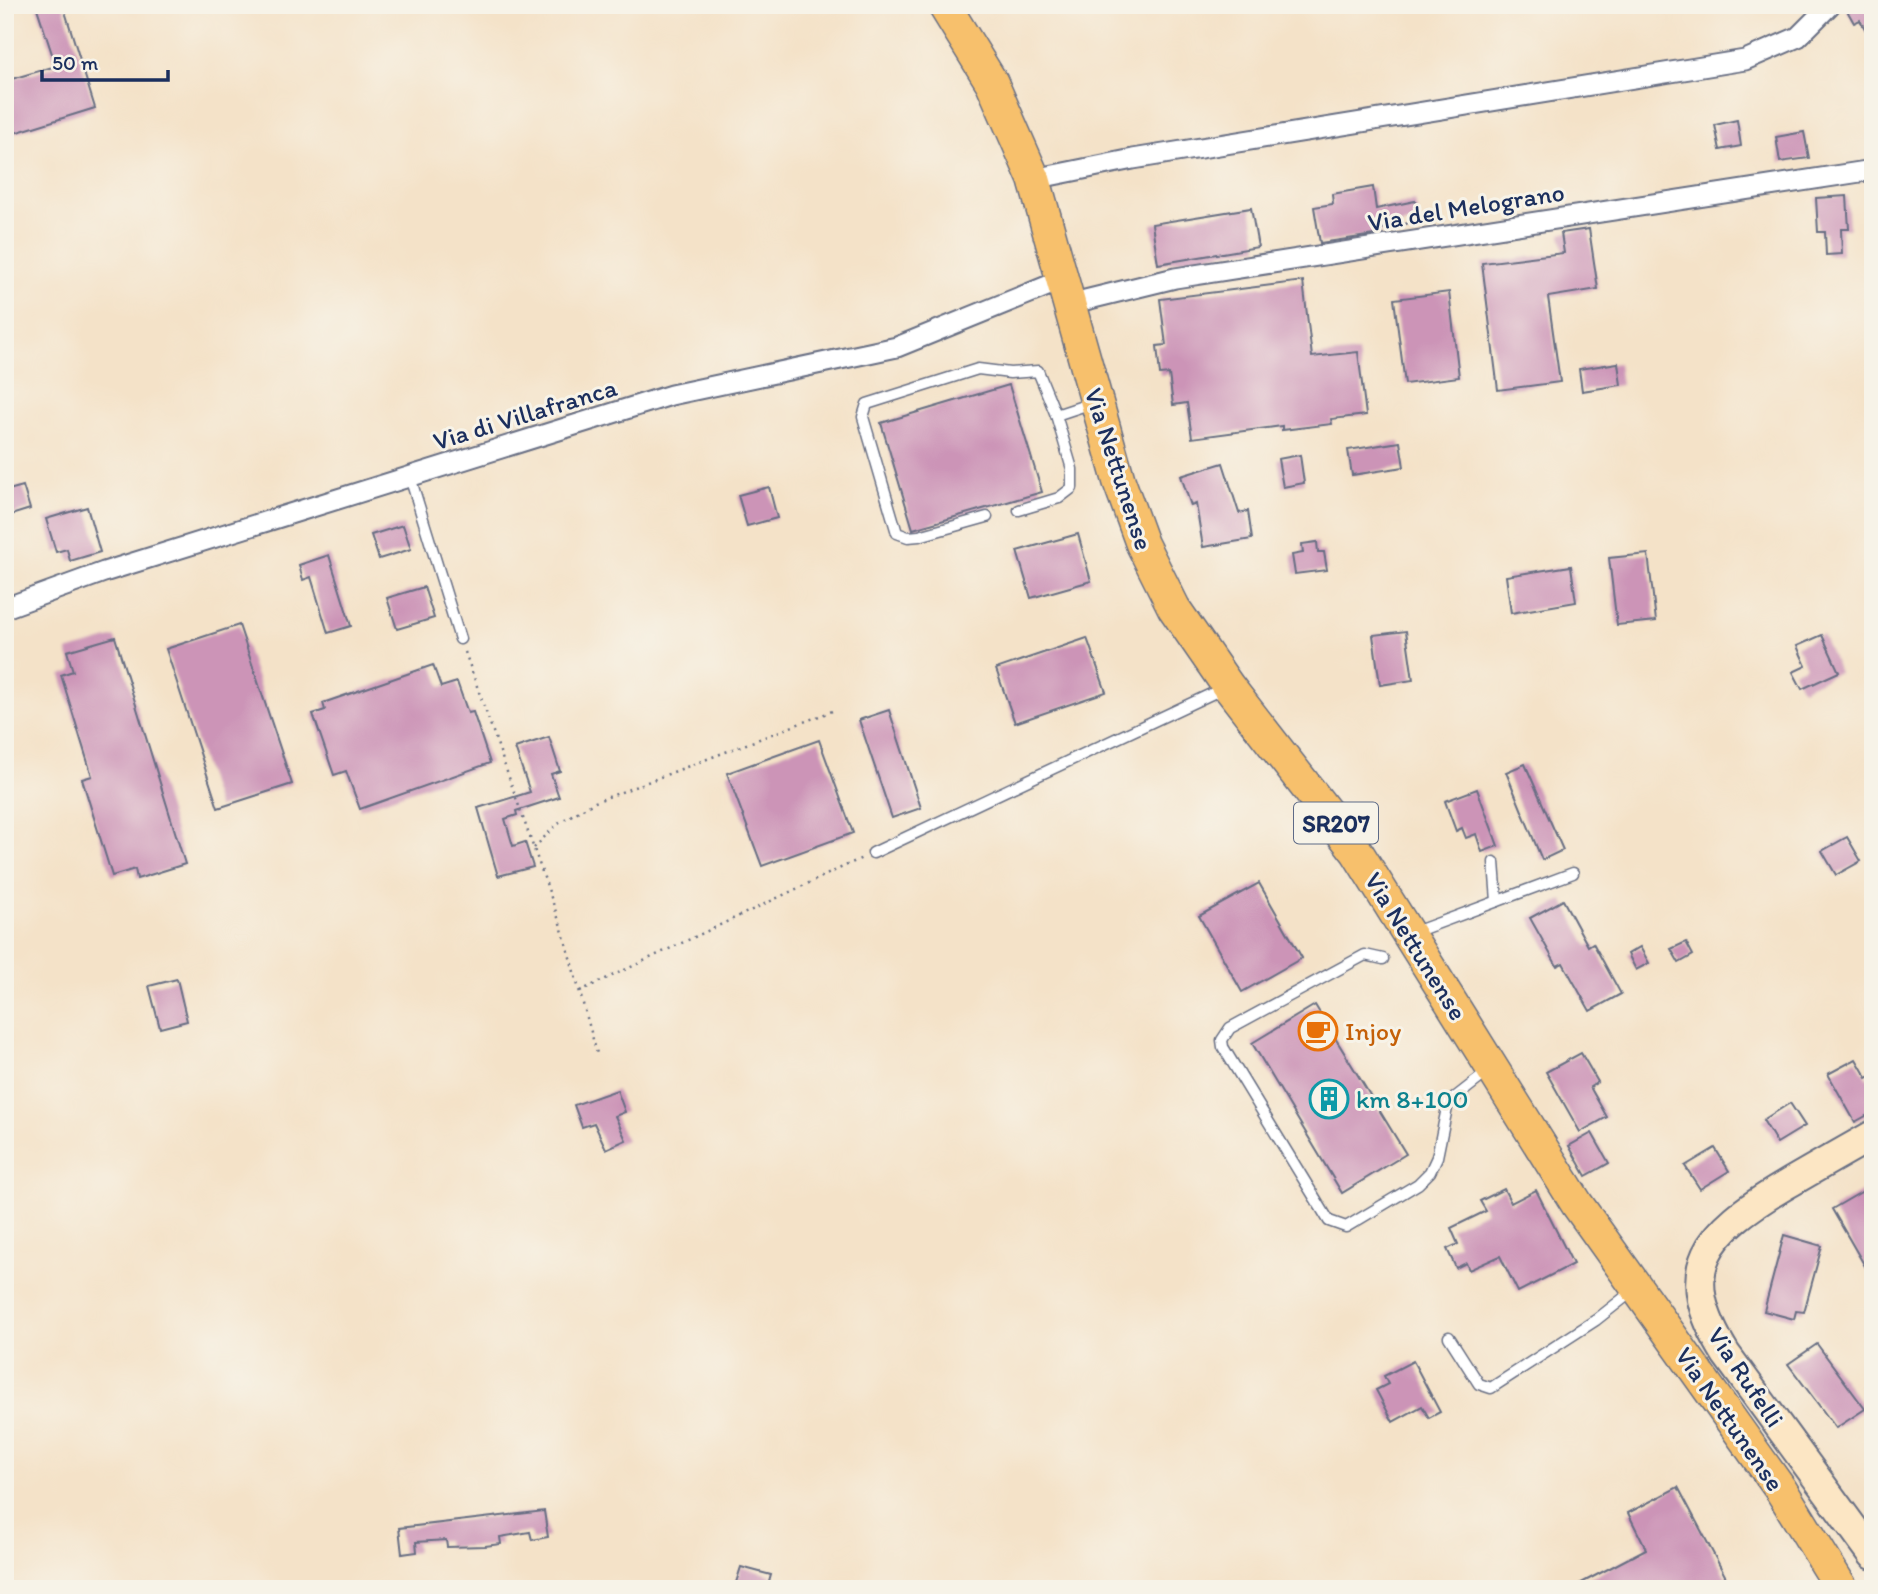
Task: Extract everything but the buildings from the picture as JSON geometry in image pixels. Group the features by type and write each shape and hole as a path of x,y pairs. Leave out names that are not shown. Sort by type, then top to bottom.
{"main road":[{"name":"Via Nettunense","path":"944,5 992,83 1034,179 1119,481 1152,566 1186,627 1228,686 1348,838 1577,1205 1781,1490 1820,1548 1842,1589"}],"street":[{"path":"1034,179 1187,150 1728,64 1789,43 1808,29 1830,5"},
{"name":"Via del Melograno","path":"1065,292 1175,278 1850,176 1873,170"},
{"name":"Via di Villafranca","path":"5,608 104,572 691,389 897,346 1065,292"},
{"name":"Via Rufelli","path":"1873,1135 1732,1220 1709,1249 1700,1281 1706,1317 1726,1354 1873,1555"}],"lane":[{"path":"987,517 919,536 908,537 897,533 863,417 863,408 870,401 978,369 1010,373 1034,369 1041,373 1072,469 1072,488 1065,496 1019,510"},
{"path":"1056,415 1096,401"},
{"path":"410,477 460,639"},
{"path":"873,853 1228,686"},
{"path":"1494,862 1497,901"},
{"path":"1409,934 1573,873"},
{"path":"1383,959 1365,955 1230,1028 1222,1040 1223,1047 1329,1221 1339,1227 1350,1225 1426,1177 1437,1157 1448,1103 1492,1069"},
{"path":"1449,1336 1479,1384 1491,1388 1596,1320 1637,1288"}],"path":[{"path":"460,639 534,848 580,991 598,1057"},
{"path":"534,848 558,824 595,802 637,783 835,710"},
{"path":"580,991 873,853"}],"place":[{"name":"Injoy","path":"1318,1031"},
{"name":"km 8+100","path":"1329,1099"}]}
